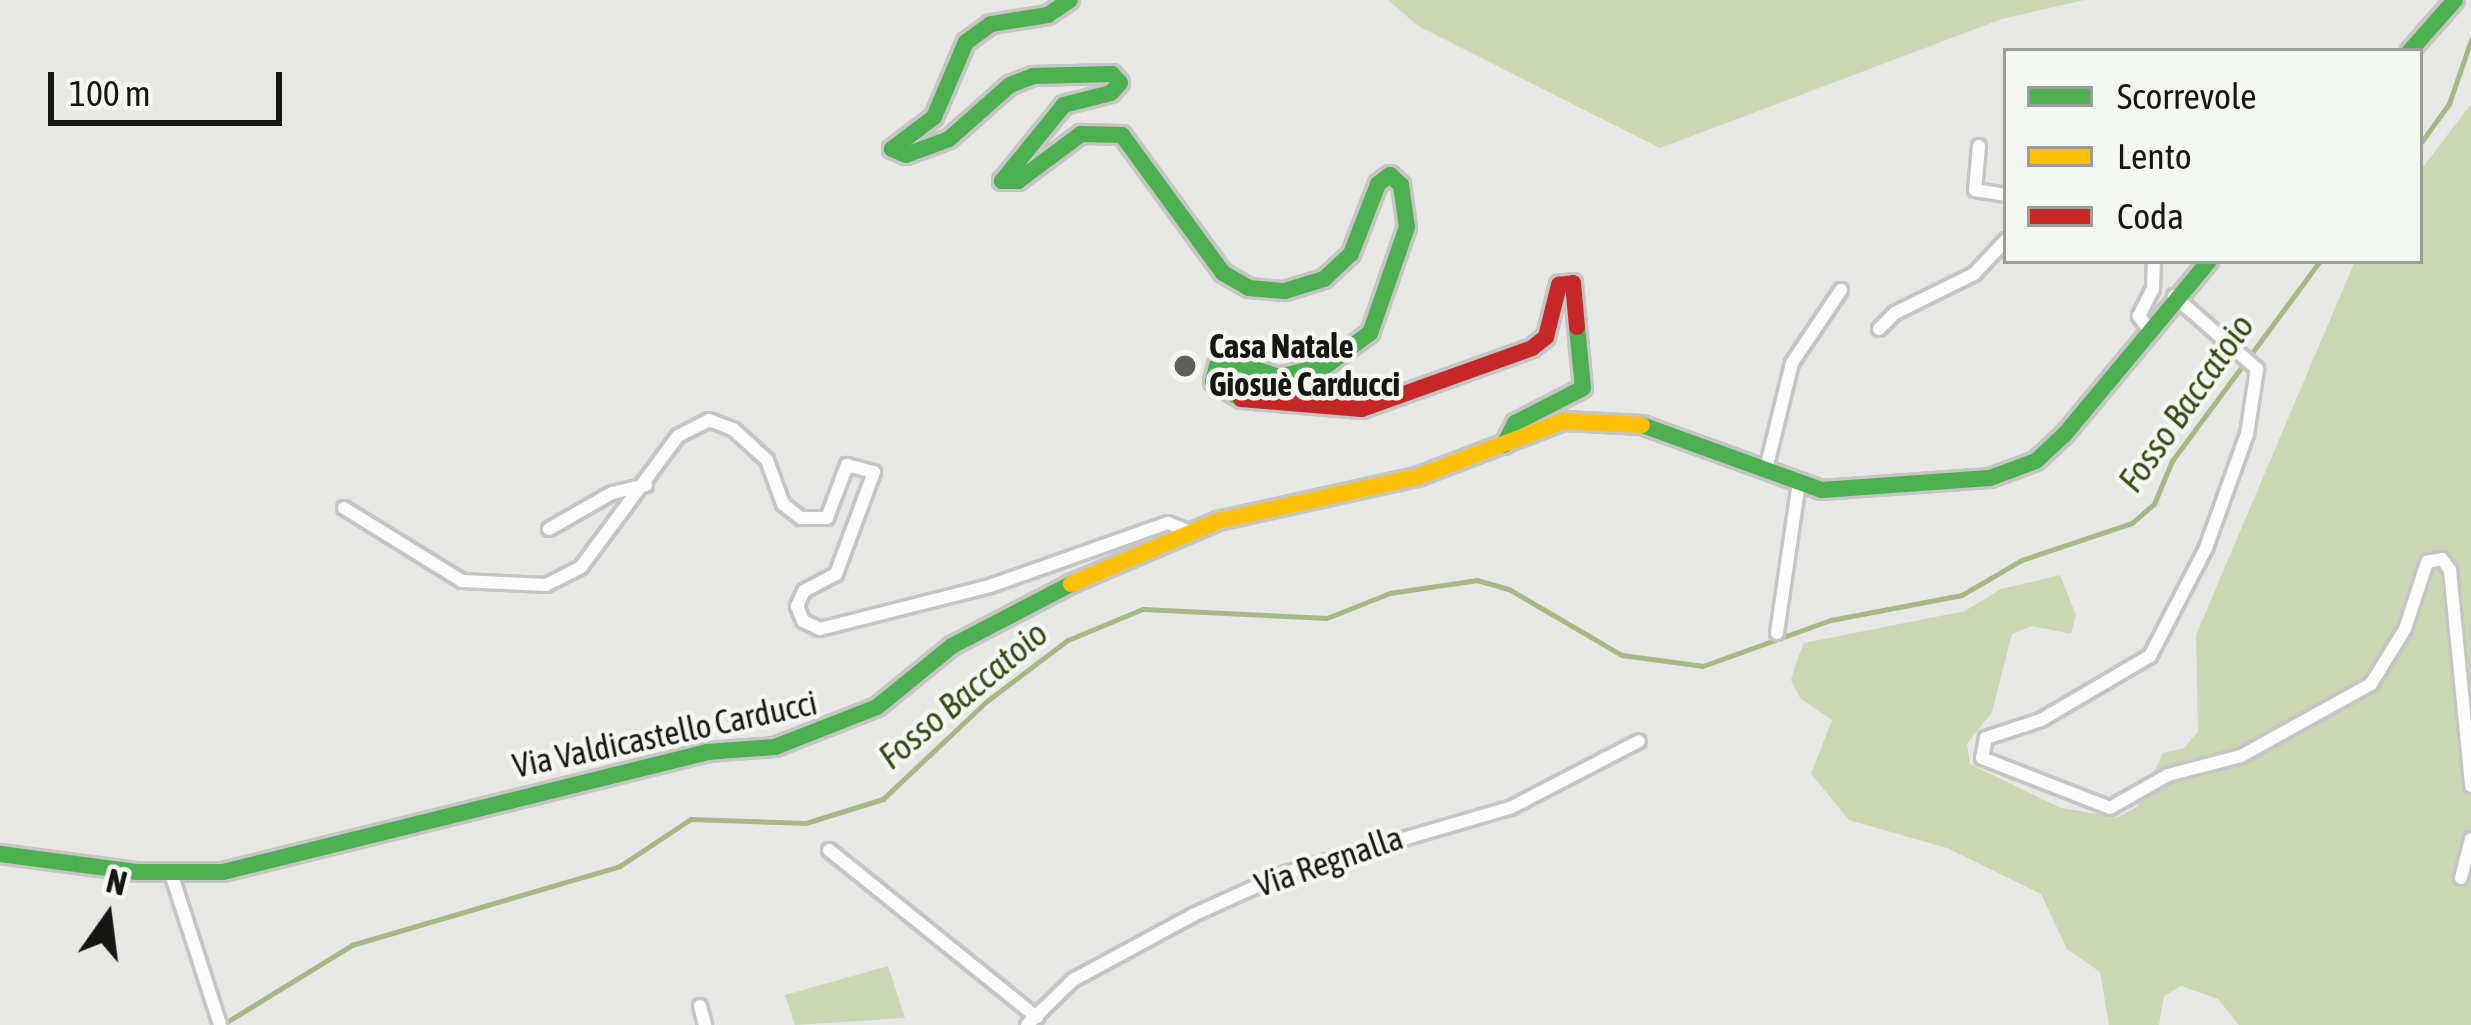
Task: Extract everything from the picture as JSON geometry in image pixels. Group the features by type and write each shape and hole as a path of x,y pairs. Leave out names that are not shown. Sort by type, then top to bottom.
{"street":[{"name":"Via Valdicastello Carducci","path":"1070,0 1048,15 992,24 966,42 934,117 892,149 906,155 949,139 1010,85 1033,76 1112,74 1120,83 1111,93 1064,104 1002,181 1018,181 1081,134 1105,129 1121,135 1223,273 1249,288 1285,290 1324,278 1351,254 1378,184 1390,176 1401,185 1407,227 1370,333 1327,365 1279,377 1232,361 1217,366 1213,382 1237,399 1362,410 1532,348 1546,337 1559,285 1573,283 1583,388 1515,423 1504,445"},
{"path":"2413,48 2455,0"},
{"path":"1979,146 1976,190 2003,194"},
{"path":"1879,329 1894,313 1974,274 2003,244"},
{"path":"2147,327 2139,316 2153,289 2154,264"},
{"name":"Via Valdicastello Carducci","path":"0,854 171,873 224,872 707,752 775,747 832,731 877,707 952,646 1138,549 1188,532 1418,477 1564,421 1614,419 1822,490 1913,489 2019,469 2065,434 2147,327 2207,264"},
{"path":"1766,469 1792,363 1841,290"},
{"path":"2174,295 2248,357 2258,383 2232,484 2150,656 2041,720 1987,738 1982,758 2110,808 2168,775 2241,756 2371,684 2405,629 2427,562 2442,559 2450,570 2471,786"},
{"path":"344,508 462,581 545,585 581,567 647,484 678,436 709,421 733,429 767,460 783,504 801,518 827,518 847,465 874,472 836,574 804,591 797,606 803,622 820,629 990,586 1168,523 1188,532"},
{"path":"1777,633 1799,482"},
{"path":"549,530 612,493 647,484"},
{"name":"Via Regnalla","path":"829,850 1032,1021 1073,980 1193,915 1286,873 1510,808 1640,741"},
{"path":"2461,878 2471,838"},
{"path":"171,873 219,1020"},
{"path":"700,1006 705,1025"}],"green space":[{"path":"1388,0 2084,0 2002,19 1660,148 1418,26"},
{"path":"2471,104 2471,1025 2239,1025 2218,999 2181,986 2164,996 2159,1025 2109,1025 2100,972 2067,949 2041,894 1947,848 1849,820 1811,774 1832,720 1800,698 1791,680 1797,660 1804,643 1965,611 2001,589 2060,575 2076,615 2071,634 2032,626 2012,634 1992,712 1967,744 1970,764 2061,808 2118,817 2137,807 2163,753 2184,748 2198,731 2196,635 2354,264 2423,264 2423,167"},
{"path":"888,966 905,1018 795,1025 785,995"}],"waterway":[{"name":"Fosso Baccatoio","path":"2423,140 2449,104 2471,40"},
{"name":"Fosso Baccatoio","path":"222,1025 352,945 620,866 691,819 806,823 883,799 987,701 1068,640 1143,609 1327,618 1390,593 1477,580 1509,589 1622,655 1703,666 1831,620 1962,595 2022,560 2132,523 2154,504 2172,461 2318,264"}],"traffic: fast":[{"path":"1070,0 1048,15 991,24 966,42 934,117 892,149 906,155 949,139 1010,85 1033,76 1112,74 1120,83 1111,93 1064,105 1002,181 1018,181 1081,134 1122,135 1223,273 1249,288 1285,291 1324,279 1351,254 1378,184 1390,175 1401,185 1407,227 1370,333 1327,365 1279,377 1232,361 1217,366 1213,382 1241,399"},
{"path":"2413,48 2455,0"},
{"path":"1642,425 1822,490 1990,478 2036,461 2065,434 2207,264"},
{"path":"1504,445 1515,423 1583,388 1577,327"},
{"path":"0,854 136,872 223,872 707,752 775,747 877,707 952,646 1071,584"}],"traffic: slow":[{"path":"1071,584 1218,521 1417,477 1564,421 1642,425"}],"traffic: jam":[{"path":"1241,399 1362,409 1532,348 1546,337 1559,285 1573,283 1577,327"}],"place":[{"name":"Casa Natale Giosuè Carducci","path":"1185,366"}]}
